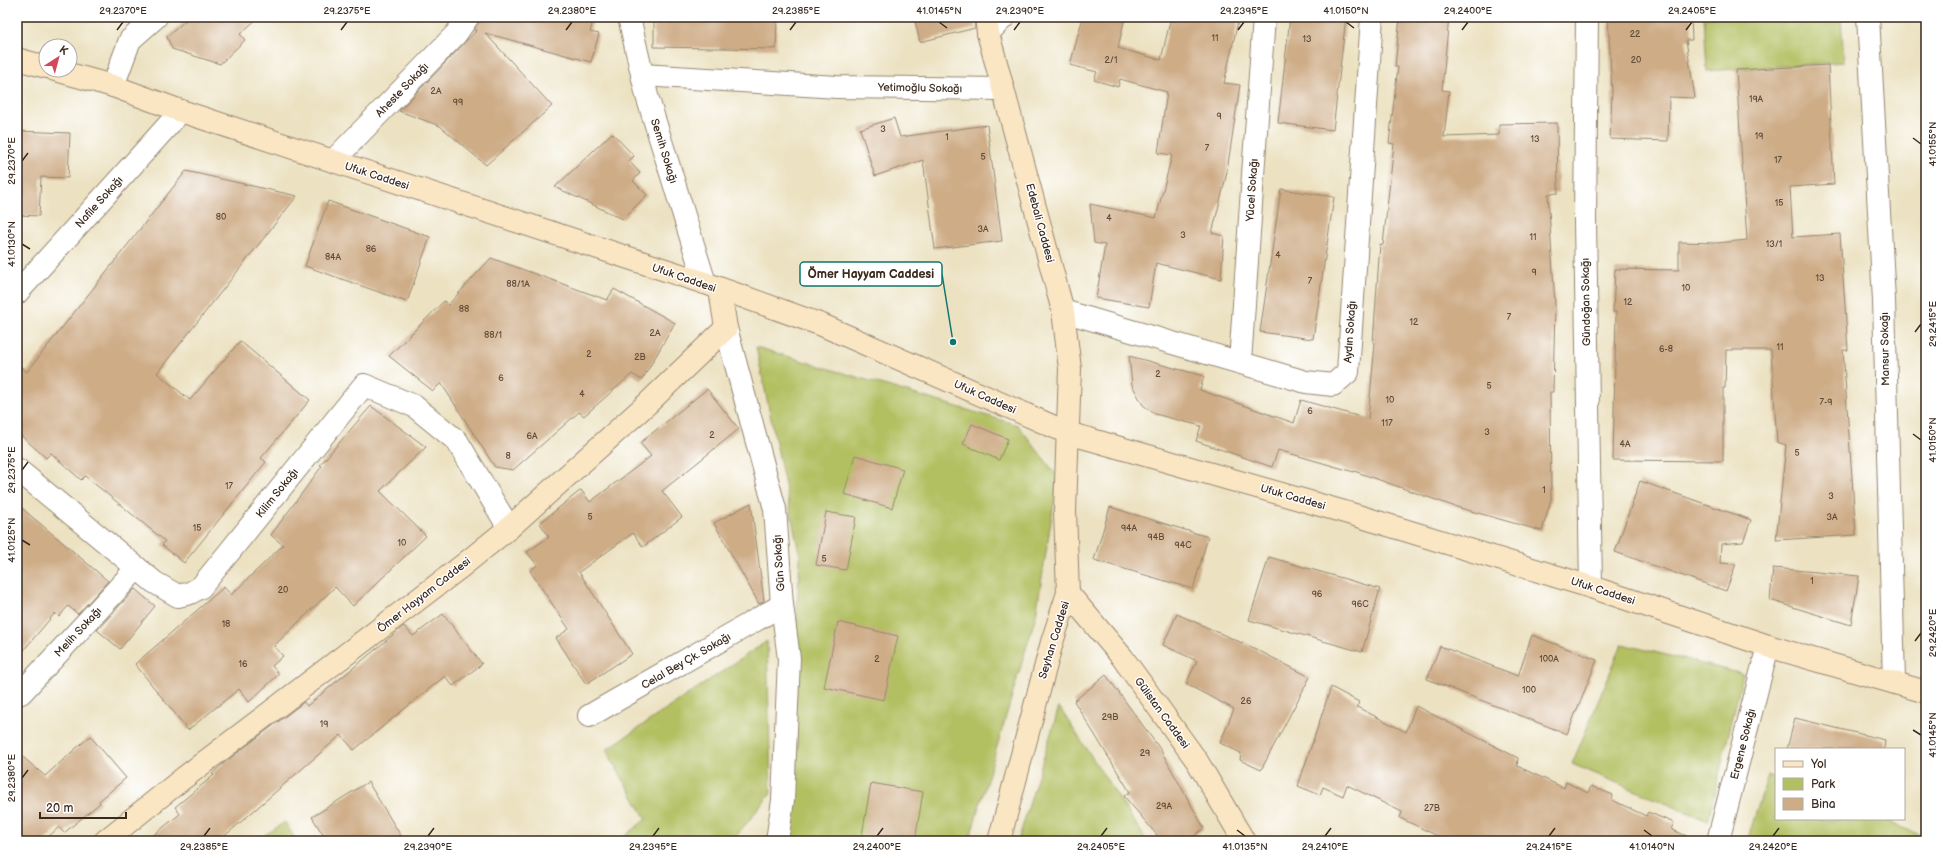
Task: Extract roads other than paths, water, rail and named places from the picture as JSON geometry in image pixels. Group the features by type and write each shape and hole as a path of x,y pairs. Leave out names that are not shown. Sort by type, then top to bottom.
{"street":[{"path":"113,86 130,40 156,17"},
{"name":"Aheste Sokağı","path":"333,161 456,34 468,17"},
{"name":"Semih Sokağı","path":"629,17 647,96 712,287"},
{"path":"987,25 1004,17"},
{"name":"Yücel Sokağı","path":"1240,362 1264,17"},
{"name":"Aydın Sokağı","path":"1063,311 1306,382 1333,385 1348,372 1372,17"},
{"name":"Gündoğan Sokağı","path":"1587,17 1585,222 1591,587"},
{"name":"Mansur Sokağı","path":"1868,17 1884,300 1894,682"},
{"name":"Edebali Caddesi","path":"987,25 1063,311 1070,369 1068,433"},
{"path":"17,59 38,65"},
{"name":"Yetimoğlu Sokağı","path":"642,75 837,87 1003,89"},
{"name":"Ufuk Caddesi","path":"78,76 113,86 181,111 712,287 822,325 1068,433 1355,515 1591,587 1768,646 1926,692"},
{"name":"Nafile Sokağı","path":"17,293 181,111"},
{"name":"Gün Sokağı","path":"712,287 726,328 775,509 782,605 789,659 783,800 777,841"},
{"name":"Ömer Hayyam Caddesi","path":"105,841 181,780 462,566 509,528 647,404 726,328"},
{"name":"Kilim Sokağı","path":"17,469 154,582 178,596 190,593 201,587 364,385 414,406 457,442 509,528"},
{"name":"Seyhan Caddesi","path":"999,841 1052,642 1068,593 1065,511 1068,433"},
{"name":"Melih Sokağı","path":"17,694 21,693 137,568"},
{"name":"Gülistan Caddesi","path":"1068,593 1122,657 1197,761 1244,841"},
{"name":"Celal Bey Çk. Sokağı","path":"589,716 782,605"},
{"name":"Ergene Sokağı","path":"1718,841 1768,646"}],"place":[{"name":"Ömer Hayyam Caddesi","path":"953,342"}]}
